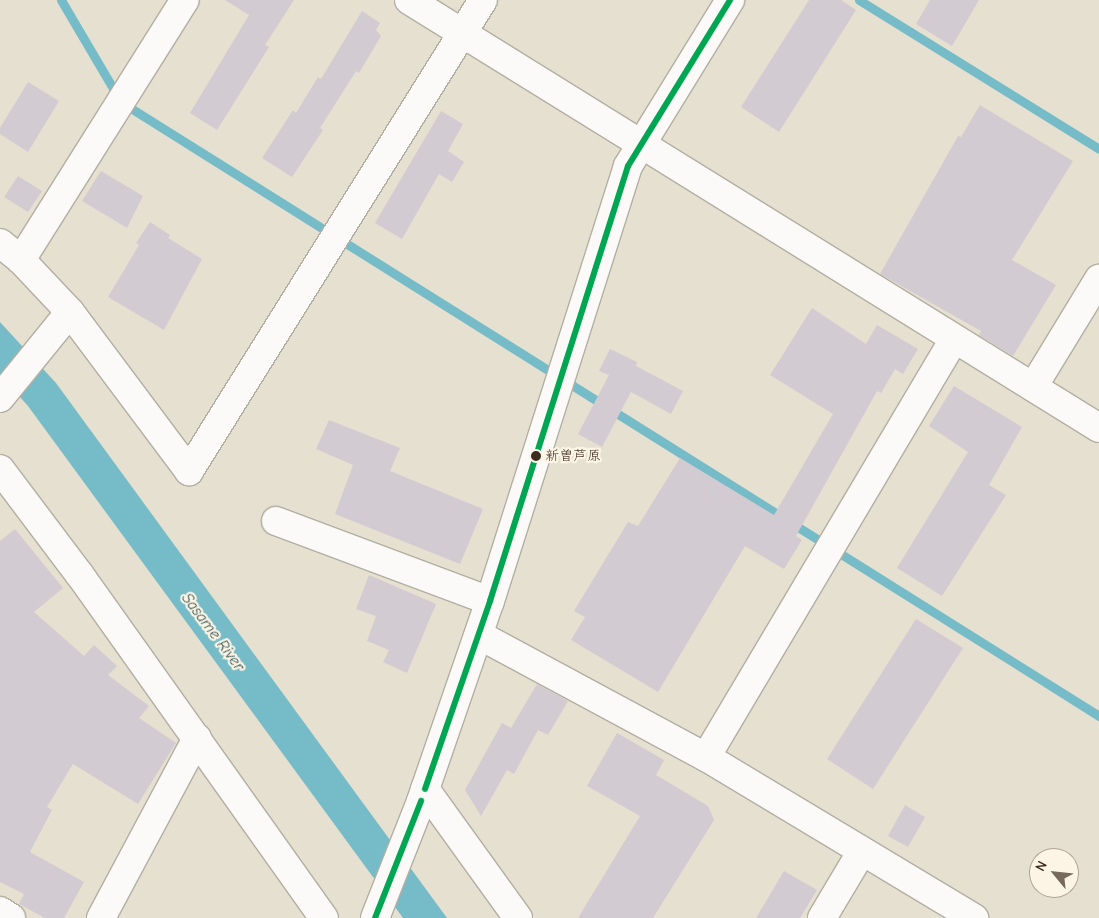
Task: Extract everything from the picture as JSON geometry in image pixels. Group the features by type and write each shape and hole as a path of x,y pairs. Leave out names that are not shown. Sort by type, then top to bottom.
{"street":[{"path":"21,260 185,0"},
{"path":"409,0 640,146 1099,428"},
{"path":"0,243 21,260 65,318 189,472 483,0"},
{"path":"375,918 423,795 479,635 628,166 730,0"},
{"path":"1033,387 1099,280"},
{"path":"0,398 65,318"},
{"path":"706,757 954,339"},
{"path":"0,469 80,575 324,918"},
{"path":"276,521 490,601"},
{"path":"479,635 706,757 974,918"},
{"path":"101,918 197,738"},
{"path":"423,795 518,918"},
{"path":"822,918 862,851"},
{"path":"0,911 11,918"}],"water":[{"name":"Sasame River","path":"0,322 56,383 447,918 403,918 28,406 0,375"}],"building":[{"path":"225,0 294,0 265,45 269,47 217,130 190,113 249,15"},
{"path":"809,0 841,0 856,10 779,132 741,107"},
{"path":"930,0 979,0 952,46 916,24"},
{"path":"362,11 380,23 376,30 381,36 359,73 356,71 320,128 323,130 292,177 262,158 293,110 296,113 318,77 321,79"},
{"path":"28,82 59,101 28,152 0,134 0,128"},
{"path":"980,105 1073,161 1012,260 1056,285 1013,356 979,335 981,331 880,274 958,136 961,137"},
{"path":"441,111 463,124 448,151 464,162 452,182 439,174 402,239 375,223"},
{"path":"101,171 143,196 127,228 82,201"},
{"path":"18,176 42,191 28,212 4,197"},
{"path":"150,222 170,235 168,238 202,259 164,330 108,297 139,245 136,243"},
{"path":"812,308 866,344 877,325 918,349 903,374 895,369 881,393 877,391 796,536 802,540 784,569 745,546 658,692 571,640 585,617 574,611 628,522 638,526 680,458 774,515 833,414 770,375"},
{"path":"610,349 637,362 636,366 683,391 671,414 631,392 602,447 578,434 609,375 599,371"},
{"path":"954,386 1022,427 989,485 1006,495 942,596 897,568 968,452 929,426"},
{"path":"329,420 400,448 390,471 483,509 460,564 335,514 353,465 316,449"},
{"path":"15,529 63,588 34,612 84,656 94,645 117,666 108,675 149,706 139,718 176,743 138,804 73,764 47,807 52,810 30,852 84,882 64,918 45,918 19,904 24,894 0,882 0,541"},
{"path":"369,575 436,604 407,673 383,662 389,650 367,641 376,616 356,609"},
{"path":"916,619 963,648 873,789 827,759"},
{"path":"537,684 568,701 548,735 538,730 514,774 507,770 481,816 465,790 502,723 511,728"},
{"path":"617,733 664,760 656,775 708,806 714,820 653,918 578,918 640,816 587,786"},
{"path":"905,805 925,817 908,847 888,836"},
{"path":"784,871 817,890 800,918 756,918"}],"waterway":[{"path":"61,0 121,102 1099,716"},
{"path":"859,0 1099,149"}],"transit line":[{"path":"425,789 490,601 628,166 730,0"},
{"path":"375,918 421,801"}],"place":[{"name":"新曽芦原","path":"536,456"}]}
